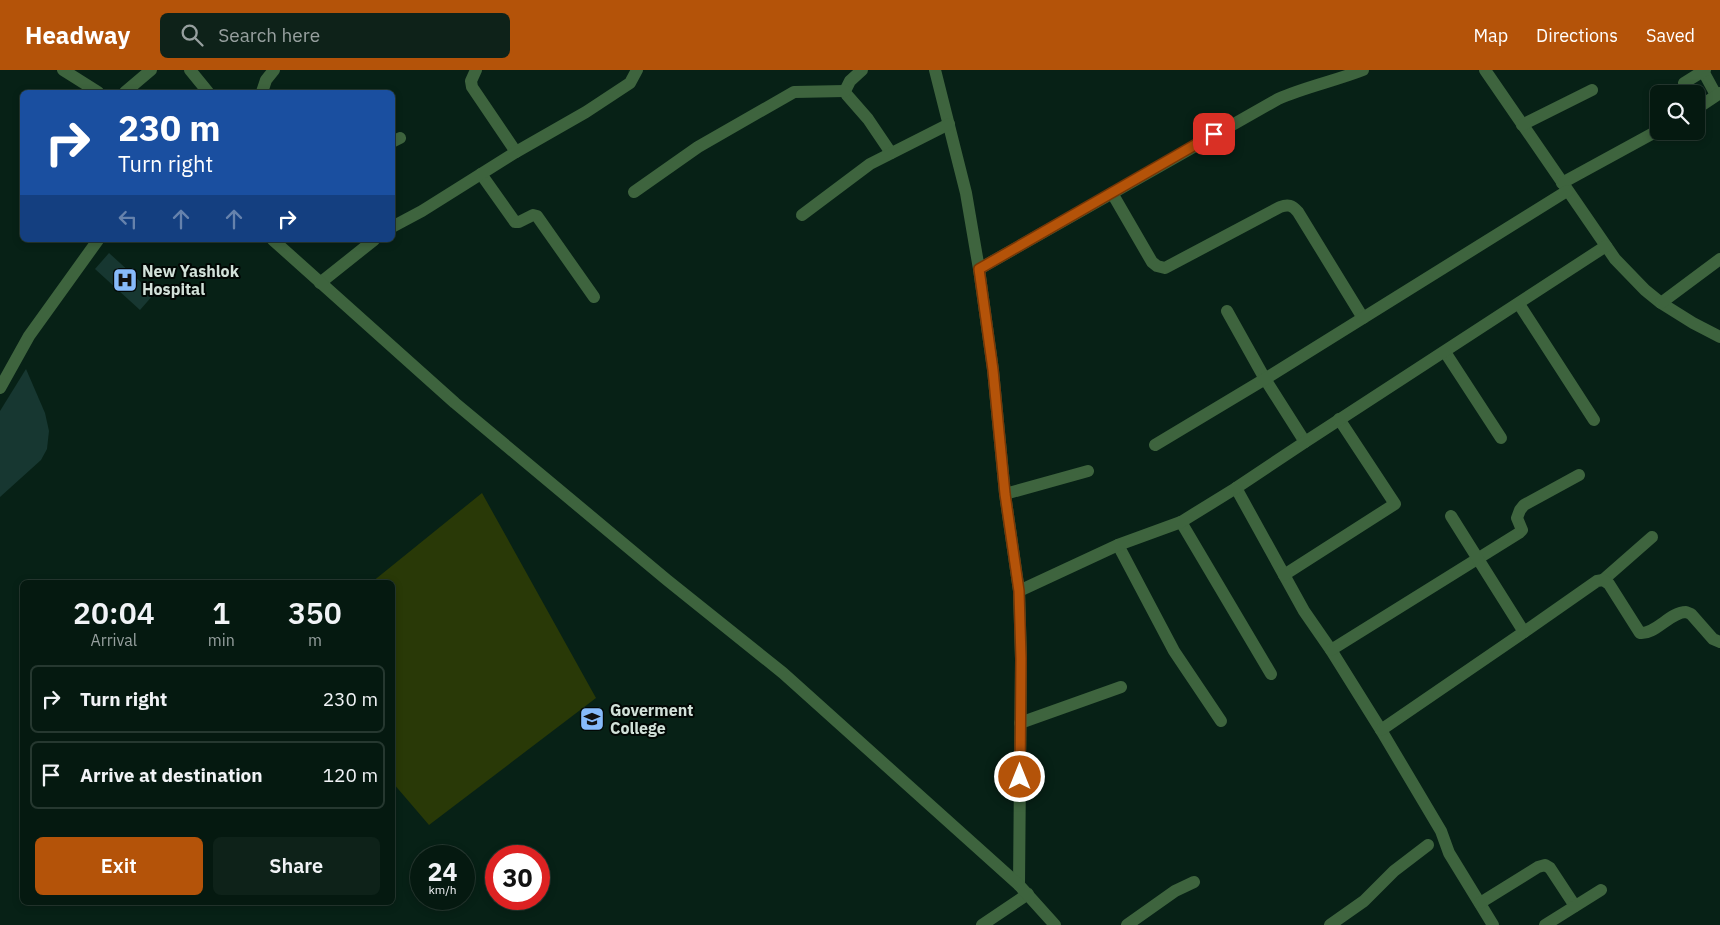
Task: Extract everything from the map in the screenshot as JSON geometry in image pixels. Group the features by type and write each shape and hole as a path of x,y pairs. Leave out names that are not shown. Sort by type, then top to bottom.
{"street":[{"path":"63,70 95,90"},
{"path":"127,90 151,70"},
{"path":"190,70 206,90"},
{"path":"263,90 266,80 274,70"},
{"path":"395,225 586,112 630,83 637,70"},
{"path":"845,91 850,81 862,70"},
{"path":"936,70 966,193 979,269 993,370 1005,494 1019,591 1024,890"},
{"path":"979,269 1278,99 1297,90 1329,82 1363,70"},
{"path":"1485,70 1606,246 1629,275 1661,303 1720,337"},
{"path":"473,71 472,86 516,152"},
{"path":"1684,83 1704,71 1718,94 1705,103"},
{"path":"1522,125 1592,90"},
{"path":"845,91 868,119 891,153"},
{"path":"634,192 698,147 794,92 845,91"},
{"path":"802,215 870,164 949,124"},
{"path":"1155,445 1363,318 1565,187 1650,135"},
{"path":"481,174 516,222 533,215 537,216 594,297"},
{"path":"1112,193 1152,262 1157,266 1165,268 1280,207 1287,204 1291,205 1298,212 1363,318"},
{"path":"0,388 29,336 97,242"},
{"path":"277,242 320,283 455,403 659,574 783,673 1024,890 1055,925"},
{"path":"320,283 371,242"},
{"path":"1019,591 1118,545 1181,522 1606,246"},
{"path":"1661,303 1720,259"},
{"path":"1518,304 1594,420"},
{"path":"1227,311 1265,379 1304,442"},
{"path":"1445,352 1501,438"},
{"path":"1284,576 1395,504 1339,419"},
{"path":"1005,494 1088,471"},
{"path":"1331,650 1519,534 1522,530 1517,518 1524,505 1579,475"},
{"path":"1236,488 1304,611 1381,730 1441,832 1449,853 1493,925"},
{"path":"1451,516 1524,632"},
{"path":"1181,522 1271,674"},
{"path":"1381,730 1596,581 1603,580 1652,537"},
{"path":"1118,545 1174,650 1221,721"},
{"path":"1603,580 1609,584 1640,633 1646,633 1676,615 1686,612 1713,639 1720,642"},
{"path":"1020,723 1121,687"},
{"path":"1336,923 1364,901 1394,871 1428,845"},
{"path":"1480,903 1538,867 1545,865 1550,868 1575,906"},
{"path":"1127,925 1175,890 1194,882"},
{"path":"982,925 1024,890"},
{"path":"1546,925 1601,890"}],"green space":[{"path":"482,493 596,698 429,825 395,785 395,580 374,580"}],"building":[{"path":"109,253 154,294 140,310 95,269"},
{"path":"26,369 45,413 49,431 47,449 41,460 0,497 0,411"}],"place":[{"name":"New Yashlok Hospital","path":"125,280"},
{"name":"Goverment College","path":"592,719"}],"route":[{"path":"1020,777 1021,659 1019,591 1005,494 993,370 979,269 1214,134"}]}
